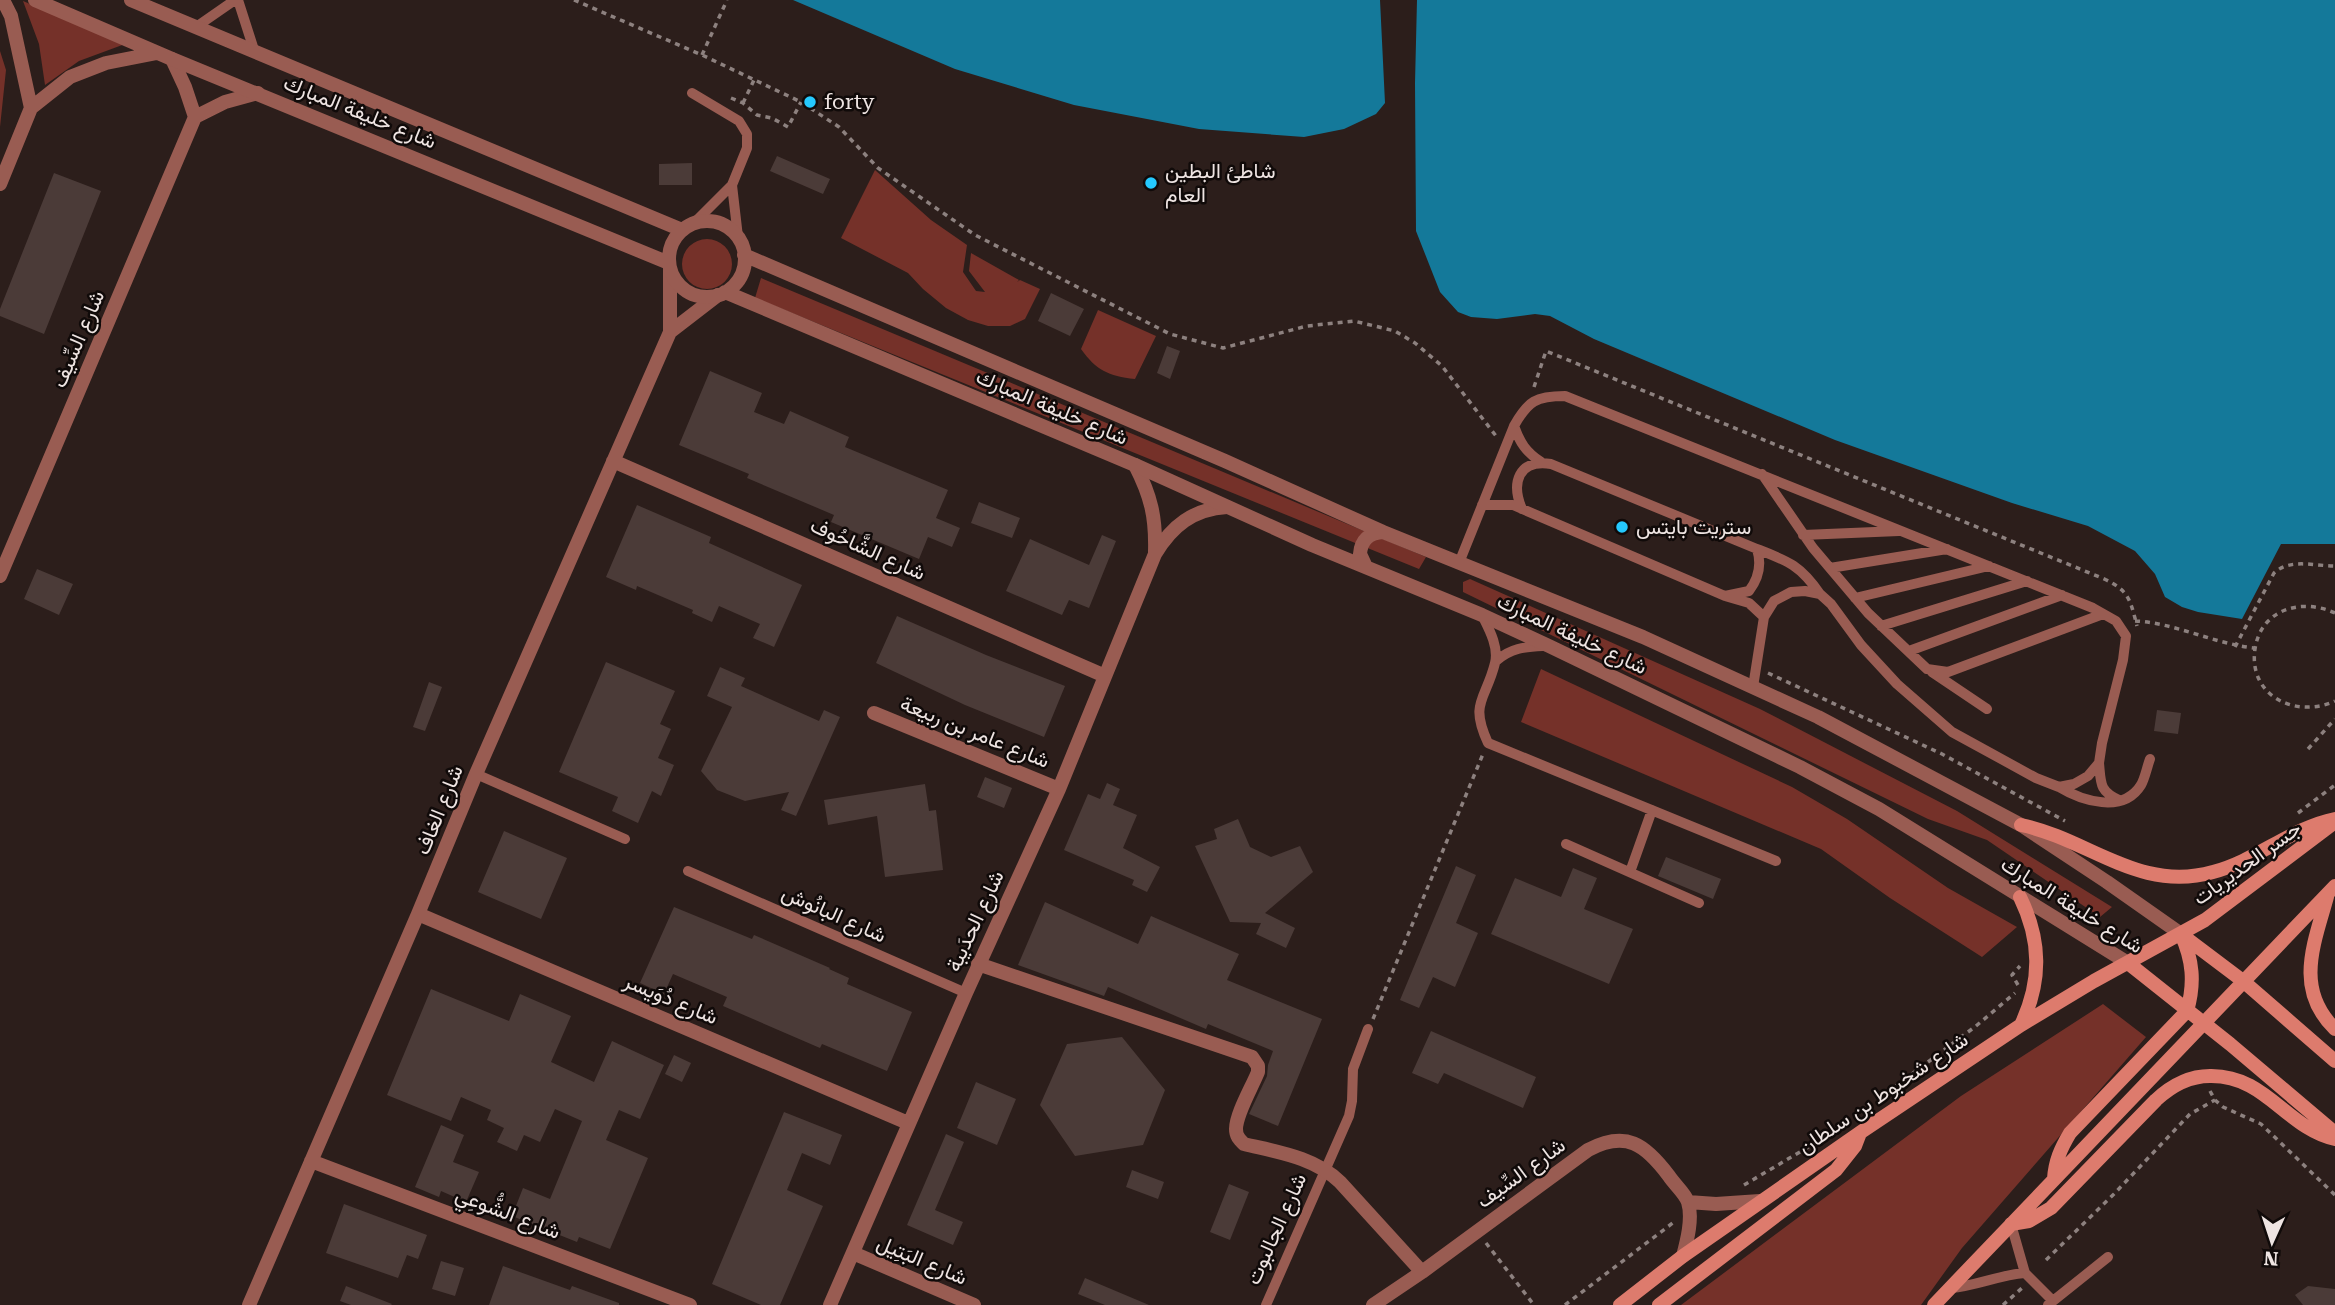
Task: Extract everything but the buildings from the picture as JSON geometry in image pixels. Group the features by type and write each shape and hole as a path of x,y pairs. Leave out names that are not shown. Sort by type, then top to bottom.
{"main road":[{"path":"2021,825 2066,838 2136,871 2178,878 2215,872 2232,866 2309,826 2335,821"},
{"name":"جسر الحديريات","path":"2181,934 2242,893 2335,821"},
{"path":"1934,1305 2332,889"},
{"path":"2332,889 2313,945 2310,977 2319,1009 2335,1029"},
{"path":"2020,897 2034,930 2038,965 2033,996 2021,1025"},
{"path":"2054,1179 2058,1154 2070,1133 2187,1011 2193,972 2187,946 2181,934"},
{"name":"شارع شخبوط بن سلطان","path":"1620,1305 1760,1202 2021,1025 2094,981 2181,934"},
{"name":"شارع خليفة المبارك","path":"2181,934 2243,981 2335,1061"},
{"name":"شارع خليفة المبارك","path":"2128,964 2335,1133"},
{"path":"2011,1224 2037,1217 2051,1208 2166,1091 2178,1084 2205,1076 2232,1077 2245,1082 2320,1135 2335,1139"},
{"path":"1659,1305 1836,1170 1855,1146 1861,1132"}],"street":[{"path":"3,0 11,16 32,108"},
{"name":"شارع خليفة المبارك","path":"35,0 670,266"},
{"name":"شارع خليفة المبارك","path":"131,0 682,230"},
{"path":"0,184 32,108 70,77 106,63 158,53"},
{"path":"172,59 186,87 195,117 225,102 258,93"},
{"name":"شارع السِّيف","path":"0,576 195,117"},
{"path":"695,222 719,223 730,228 738,237 744,255 743,271 737,282 721,293 706,297 683,289 675,280 670,266 671,246 682,230 695,222"},
{"name":"شارع خليفة المبارك","path":"744,255 1225,461 1383,532 1546,596 1753,687 1896,757 2021,825 2181,934"},
{"name":"شارع الغاف","path":"249,1305 476,774 670,332 670,266"},
{"name":"شارع خليفة المبارك","path":"721,293 1135,465 1549,646 1811,773 1879,809 2128,964"},
{"name":"شارع الغاف","path":"670,332 721,293"},
{"name":"شارع الشَّاحُوف","path":"614,461 1105,676"},
{"name":"شارع الحدَيبة","path":"1135,465 1149,493 1154,514 1155,554"},
{"name":"شارع الحدَيبة","path":"830,1305 978,964 1059,789 1155,554 1165,537 1183,521 1201,512 1227,507"},
{"path":"1366,567 1360,554 1364,540 1375,532 1383,532"},
{"name":"شارع عامر بن ربيعة","path":"874,713 1059,789"},
{"name":"شارع دُوَيسر","path":"418,914 908,1123"},
{"name":"شارع الجالبوت","path":"978,964 1252,1057 1258,1066 1258,1072 1237,1123 1237,1135 1244,1143 1305,1160 1325,1169 1422,1272"},
{"name":"شارع السِّيف","path":"1373,1305 1588,1150 1604,1142 1622,1140 1639,1145 1653,1156 1686,1208"},
{"name":"شارع الشُّوعِي","path":"311,1161 690,1305"},
{"path":"1684,1256 1689,1224 1686,1208 1760,1202"},
{"name":"شارع البَتِيل","path":"853,1253 974,1305"}],"lane":[{"path":"196,27 237,0 256,53"},
{"path":"692,93 739,121 747,134 747,148 732,186 695,222"},
{"path":"732,186 738,237"},
{"path":"1459,563 1514,426 1524,409 1536,400 1549,396 1565,396 2028,581 2116,621 2126,636 2099,763 2101,786 2107,795 2119,800"},
{"path":"1514,426 1519,441 1527,452 1541,462 1789,561 1807,575 1861,645 1897,684 1952,732 2036,778 2073,795 2106,803 2130,798 2141,785 2150,759"},
{"path":"1522,509 1516,496 1517,480 1528,465 1541,462"},
{"path":"1762,474 1803,534 1881,626 1927,669 1987,709"},
{"path":"1482,505 1513,505 1725,596 1749,603 1764,617"},
{"path":"1803,534 1903,531"},
{"path":"1725,596 1749,591 1754,585 1760,559 1757,549"},
{"path":"1830,568 1948,549"},
{"path":"1855,597 1989,566"},
{"path":"1881,626 2028,581"},
{"path":"1753,687 1764,617 1774,601 1791,592 1820,593"},
{"path":"1909,651 2062,595"},
{"path":"1927,669 1948,672 2103,614"},
{"path":"1482,615 1490,631 1496,661"},
{"path":"1549,646 1521,647 1507,651 1496,661 1478,707 1480,727 1488,743 1776,861"},
{"path":"2059,787 2074,784 2088,776 2099,763"},
{"path":"476,774 625,839"},
{"path":"1630,872 1652,810"},
{"path":"1566,844 1699,903"},
{"name":"شارع البانُوش","path":"688,871 966,993"},
{"name":"شارع الجالبوت","path":"1266,1305 1349,1116 1353,1069 1368,1030"},
{"path":"2011,1224 2025,1273 2050,1303 2108,1256"},
{"path":"1950,1287 1970,1286 2002,1276 2025,1273"}],"path":[{"path":"574,0 702,55 801,103 839,127 878,168 975,235 1170,334 1223,348 1307,326 1354,321 1395,331 1415,342 1442,366 1505,449"},
{"path":"702,55 727,0"},
{"path":"743,103 754,80"},
{"path":"725,96 743,103 757,115 772,118 788,127 801,103"},
{"path":"2235,646 2274,573 2281,567 2290,564 2335,566"},
{"path":"2335,613 2308,605 2286,610 2268,622 2259,635 2255,649 2259,678 2278,700 2292,707 2306,709 2335,701"},
{"path":"2116,621 2155,623 2235,646 2255,649"},
{"path":"1756,668 1942,754 2067,822"},
{"path":"2308,749 2335,719"},
{"path":"1368,1030 1488,743"},
{"path":"1880,1098 1976,1026 2020,989 2012,975 2023,962 2038,965"},
{"path":"2205,1076 2215,1100 2232,1112 2261,1124 2335,1195"},
{"path":"2046,1260 2190,1114 2215,1100"},
{"path":"1734,1191 1815,1143"},
{"path":"1565,1305 1686,1208"},
{"path":"1477,1231 1534,1305"},
{"path":"2003,1305 2022,1288"}],"shaded area":[{"path":"23,1 125,44 79,61 45,85 39,44"},
{"path":"0,51 6,70 0,127"},
{"path":"875,170 931,220 967,245 963,272 976,291 985,292 969,271 971,253 1019,280 1017,282 1020,280 1040,289 1025,319 1010,326 988,326 968,320 946,308 908,273 841,238"},
{"path":"707,239 725,246 732,264 725,282 707,289 689,282 682,264 689,246"},
{"path":"761,278 1426,557 1419,569 755,298"},
{"path":"1098,310 1156,336 1135,379 1104,371 1081,349"},
{"path":"1470,579 1760,709 1957,811 2112,907 2100,917 1987,840 1928,819 1463,592 1463,582"},
{"path":"1541,669 1792,787 1847,819 1948,888 2017,927 1982,957 1890,898 1821,849 1521,722"},
{"path":"2103,1004 2146,1037 1962,1248 1921,1305 1681,1305 1961,1096"}],"water":[{"path":"793,0 1380,0 1385,103 1376,114 1344,129 1304,137 1199,129 1074,105 955,69"},
{"path":"1417,0 2335,0 2335,544 2281,544 2242,619 2198,612 2165,597 2155,574 2135,551 2088,526 2012,503 1835,440 1594,339 1550,316 1535,314 1497,319 1471,317 1458,312 1440,292 1416,231"}],"place":[{"name":"forty","path":"810,102"},
{"name":"شاطئ البطين العام","path":"1151,183"},
{"name":"ستريت بايتس","path":"1622,527"}]}
